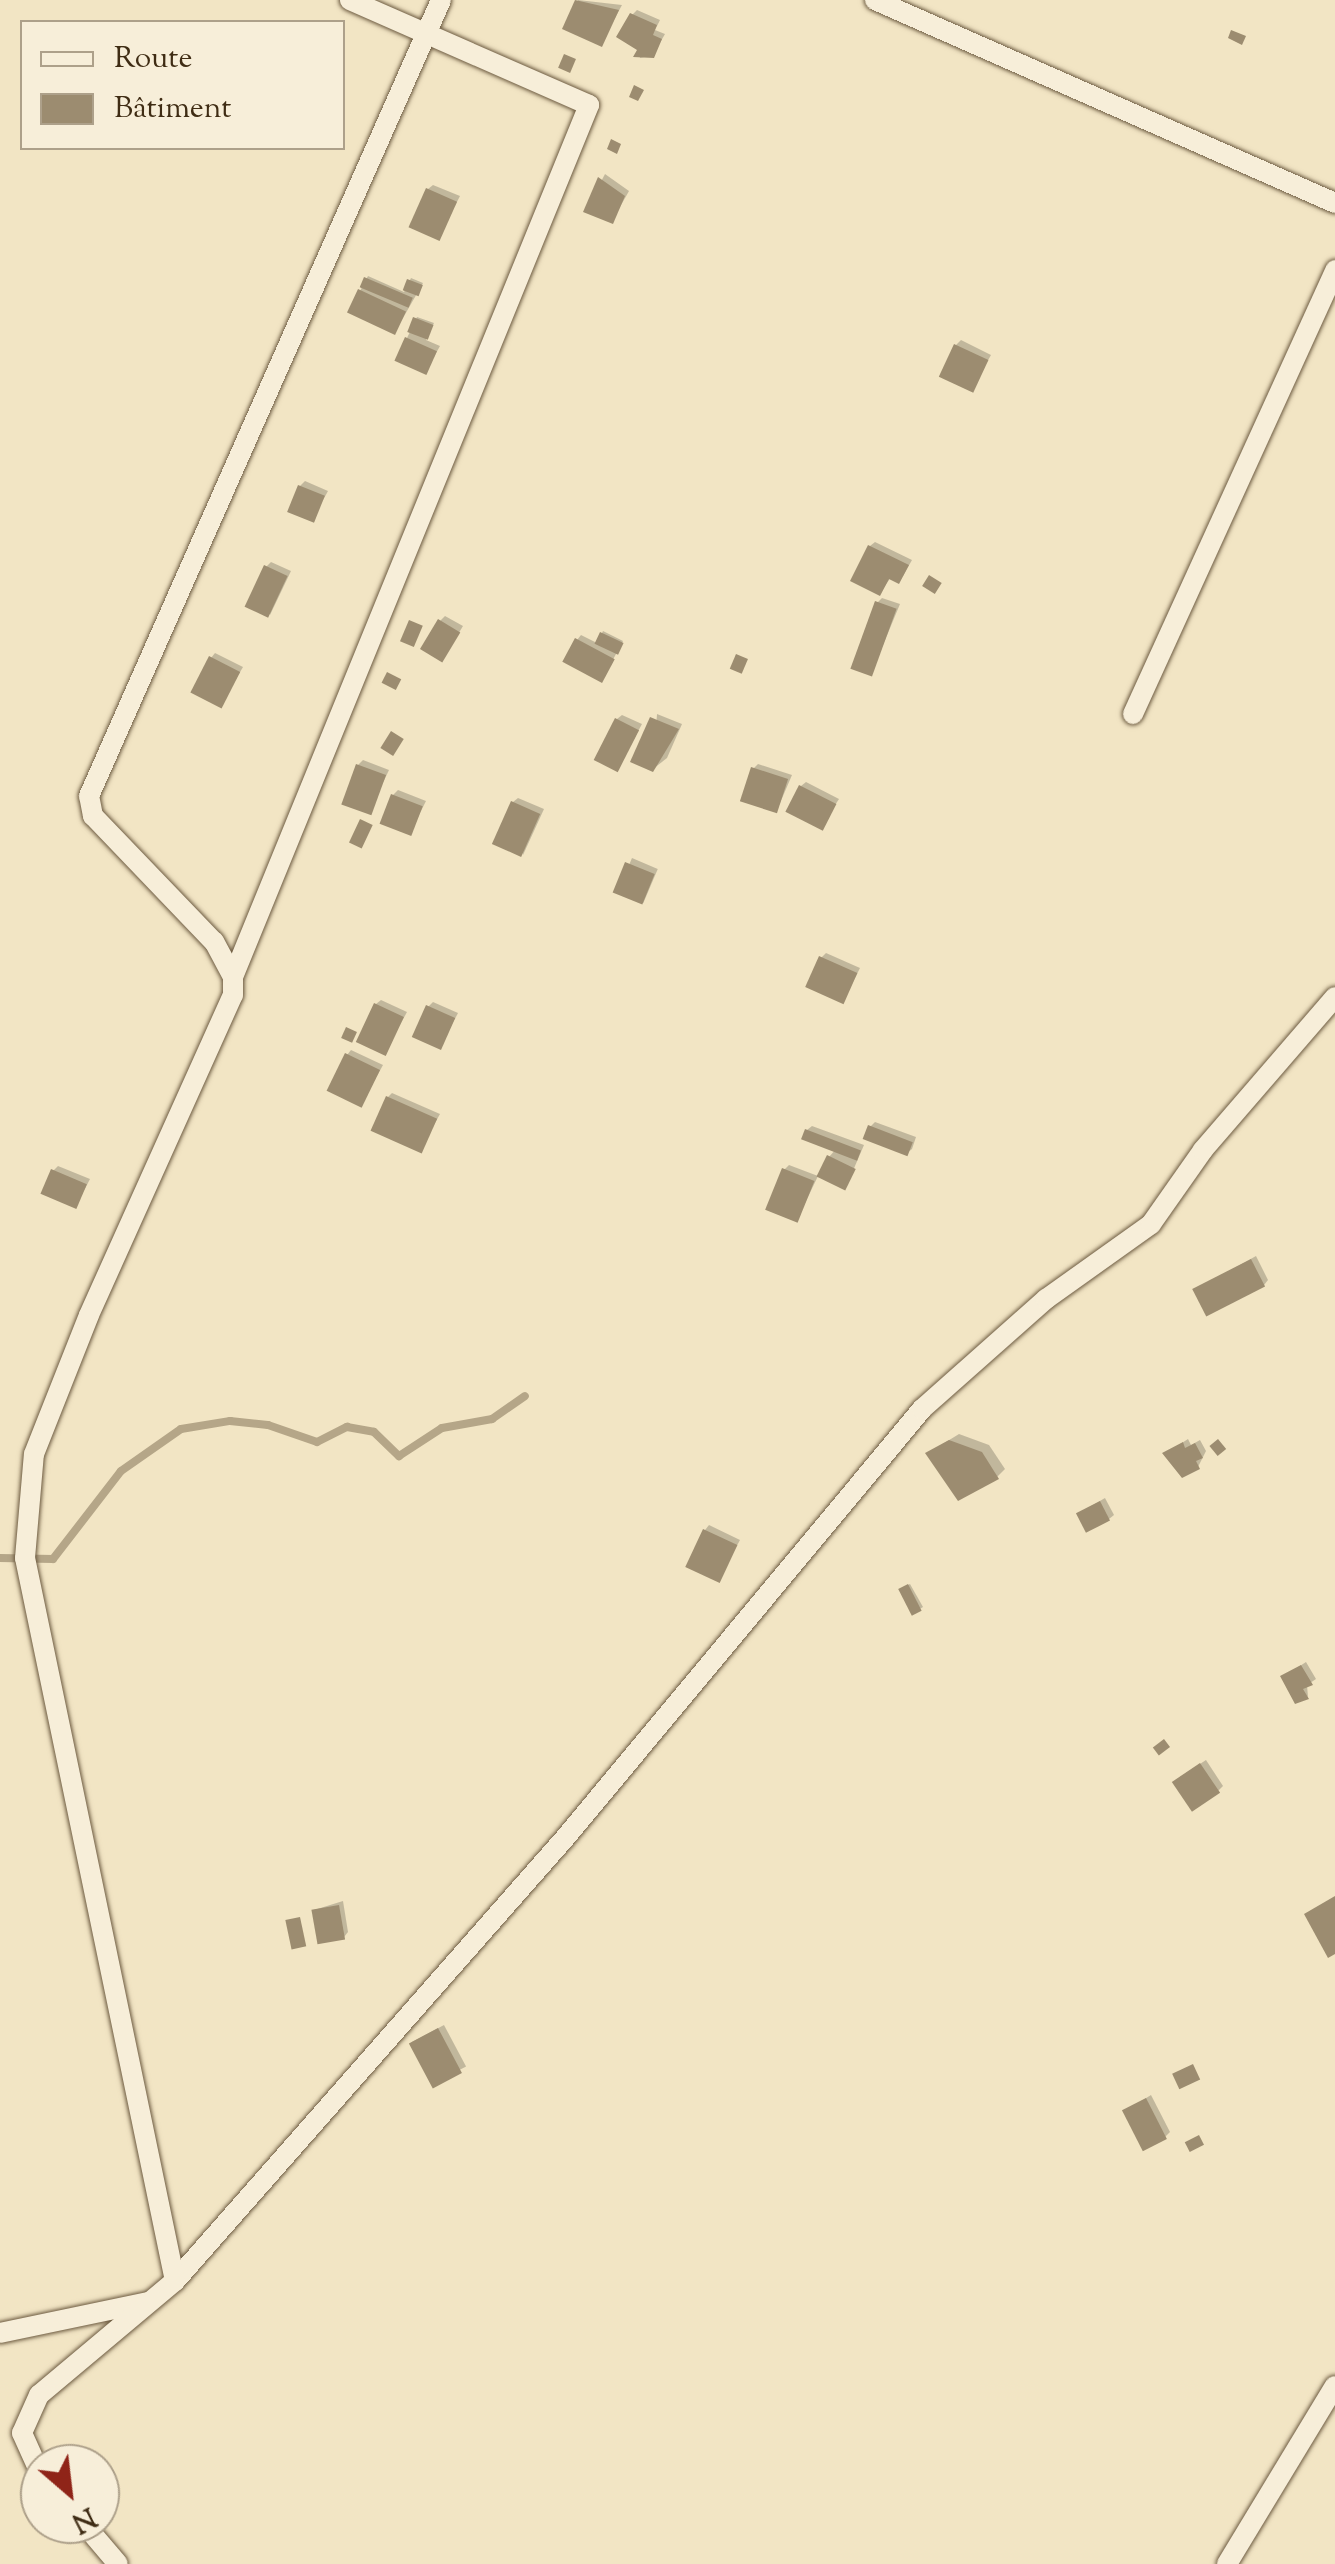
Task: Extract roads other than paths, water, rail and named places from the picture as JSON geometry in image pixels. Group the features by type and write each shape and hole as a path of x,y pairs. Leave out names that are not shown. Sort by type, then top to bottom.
{"street":[{"path":"175,2281 25,1558 34,1454 89,1315 233,996 233,978 589,105 350,0"},
{"path":"233,978 214,942 93,816 89,796 442,0"},
{"path":"876,0 1335,204"},
{"path":"1134,714 1335,270"},
{"path":"27,2444 22,2433 38,2395 175,2281 565,1838 922,1408 1046,1299 1152,1224 1203,1150 1335,997"},
{"path":"0,2334 150,2302"},
{"path":"1227,2564 1335,2386"},
{"path":"101,2544 118,2564"}],"waterway":[{"path":"0,1558 53,1559 121,1471 181,1429 230,1421 268,1425 317,1442 347,1427 374,1432 399,1456 442,1428 492,1419 525,1396"}]}
